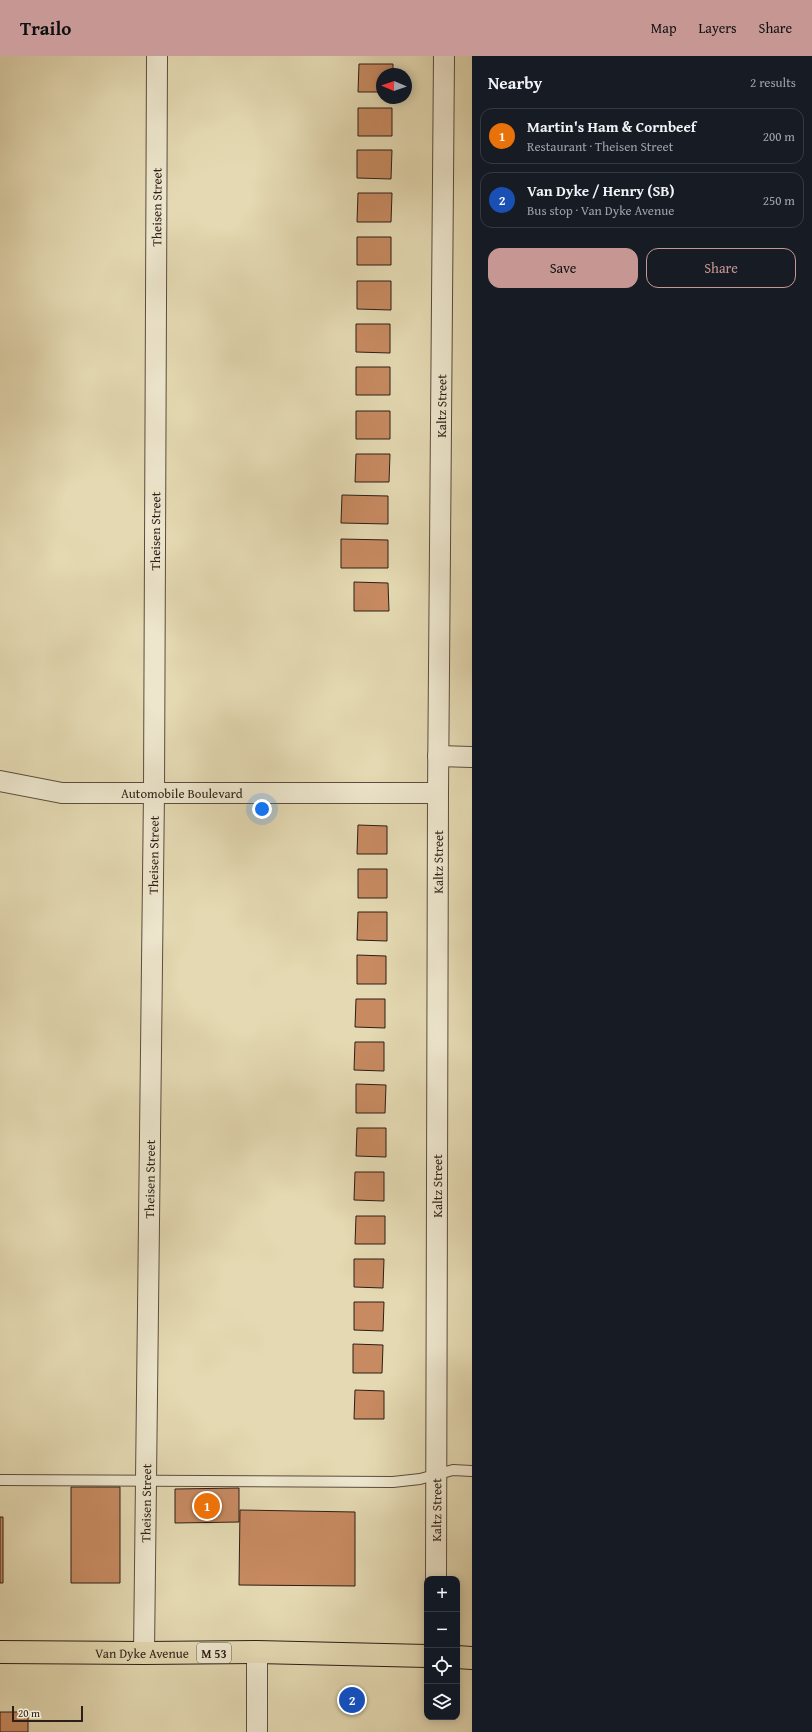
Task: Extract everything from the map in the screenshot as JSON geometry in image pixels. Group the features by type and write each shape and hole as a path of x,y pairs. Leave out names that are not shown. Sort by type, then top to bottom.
{"main road":[{"name":"Van Dyke Avenue","path":"0,1652 257,1652 424,1656"},
{"path":"460,1657 472,1658"}],"street":[{"name":"Theisen Street","path":"144,1653 154,792 157,56"},
{"name":"Kaltz Street","path":"436,1576 438,756 444,56"},
{"path":"438,756 472,757"},
{"name":"Automobile Boulevard","path":"0,781 62,793 438,793"},
{"path":"257,1652 257,1732"}],"lane":[{"path":"0,1480 146,1482 393,1482 420,1479 453,1470 472,1470"}],"building":[{"path":"359,64 393,64 393,68 376,68 376,92 358,92"},
{"path":"358,108 392,108 392,136 358,136"},
{"path":"357,150 392,150 391,179 357,178"},
{"path":"358,193 392,193 391,222 357,222"},
{"path":"357,237 391,237 391,265 357,265"},
{"path":"357,281 391,281 391,310 357,309"},
{"path":"356,324 390,324 390,353 356,352"},
{"path":"356,367 390,367 390,395 356,395"},
{"path":"356,411 390,411 390,439 356,439"},
{"path":"356,454 390,454 389,482 355,482"},
{"path":"342,495 388,496 388,524 341,523"},
{"path":"341,539 388,540 388,568 341,568"},
{"path":"354,582 388,583 389,611 354,611"},
{"path":"358,825 387,826 387,854 357,854"},
{"path":"358,869 387,869 387,898 358,898"},
{"path":"358,912 387,912 387,941 357,940"},
{"path":"357,955 386,956 386,984 357,984"},
{"path":"356,999 385,999 385,1028 355,1027"},
{"path":"355,1042 384,1042 384,1071 354,1070"},
{"path":"356,1084 386,1085 385,1113 356,1113"},
{"path":"357,1128 386,1128 386,1157 356,1156"},
{"path":"355,1172 384,1172 384,1201 354,1200"},
{"path":"356,1216 385,1216 385,1244 355,1244"},
{"path":"354,1259 384,1259 383,1288 354,1287"},
{"path":"354,1302 384,1302 383,1331 354,1330"},
{"path":"353,1344 383,1345 382,1373 353,1373"},
{"path":"355,1390 384,1391 384,1419 354,1419"},
{"path":"71,1487 120,1487 120,1583 71,1583"},
{"path":"239,1488 239,1522 175,1523 175,1489"},
{"path":"240,1510 355,1512 355,1586 239,1585"},
{"path":"0,1517 3,1517 3,1583 0,1583"},
{"path":"0,1712 28,1712 28,1732 0,1732"}],"place":[{"name":"Martin's Ham & Cornbeef","path":"207,1506"},
{"name":"Van Dyke / Henry (SB)","path":"352,1700"}]}
